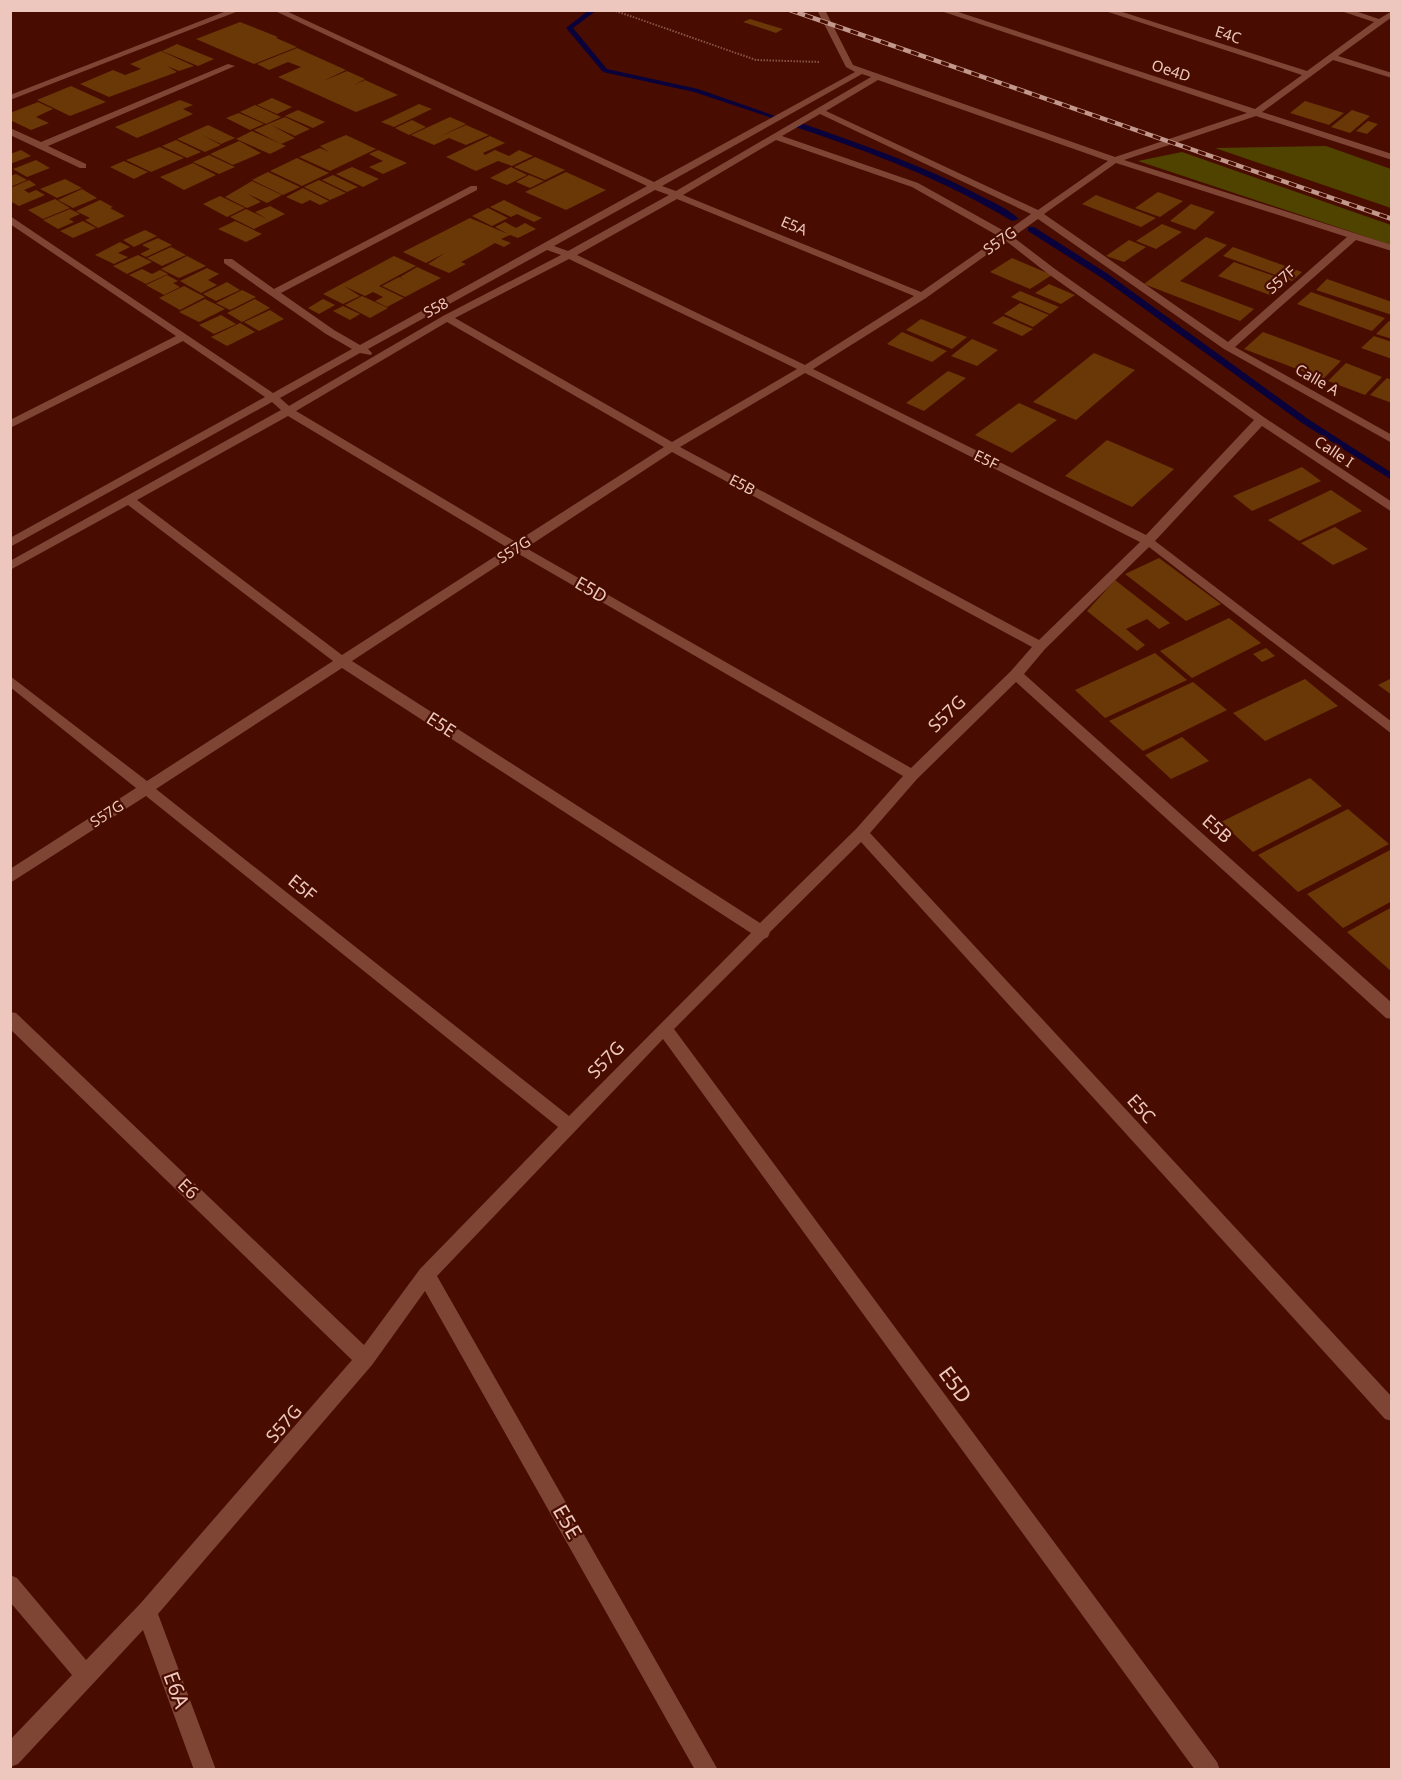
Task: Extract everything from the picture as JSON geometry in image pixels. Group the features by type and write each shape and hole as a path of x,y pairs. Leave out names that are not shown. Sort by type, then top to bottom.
{"street":[{"path":"10,98 237,10"},
{"name":"E5A","path":"278,10 654,186 922,296"},
{"path":"821,10 850,67 1115,160 1392,248"},
{"name":"Oe4D","path":"942,10 1392,157"},
{"name":"E4C","path":"1106,10 1307,74"},
{"path":"1342,10 1379,21"},
{"name":"S57G","path":"10,877 672,447 805,369 922,296 1115,160 1255,113 1392,13"},
{"path":"1331,57 1392,76"},
{"path":"40,146 231,66"},
{"name":"S58","path":"10,543 862,71"},
{"name":"S58","path":"10,566 130,501 447,318 569,255 678,194 877,77"},
{"name":"Calle A","path":"820,111 1038,214 1228,347 1392,440"},
{"path":"10,131 83,166"},
{"name":"Calle I","path":"775,137 915,185 1006,236 1051,271 1161,347 1260,420 1392,508"},
{"path":"274,293 474,188"},
{"name":"E5D","path":"10,219 274,398 288,411 517,548 912,775"},
{"name":"S57F","path":"1228,347 1354,236"},
{"name":"E5F","path":"546,246 805,369 1148,541 1392,729"},
{"path":"228,261 360,350 377,359"},
{"name":"E5B","path":"447,318 672,447 1040,646"},
{"path":"10,425 183,337"},
{"name":"S57G","path":"10,1756 147,1611 366,1359 426,1275 568,1125 861,833 912,775 1148,541 1260,420"},
{"name":"E5E","path":"130,501 343,662 763,933"},
{"name":"E5B","path":"1016,674 1392,1013"},
{"name":"E5F","path":"10,681 568,1125"},
{"name":"E5C","path":"861,833 1392,1412"},
{"name":"E6","path":"10,1018 366,1359"},
{"name":"E5D","path":"664,1028 1209,1770"},
{"name":"E5E","path":"426,1275 707,1770"},
{"path":"10,1585 86,1675"},
{"name":"E6A","path":"147,1611 205,1770"}],"path":[{"path":"613,10 756,60 816,62 850,67"}],"shaded area":[{"path":"1326,146 1391,169 1391,208 1215,148"},
{"path":"1182,152 1391,225 1391,245 1138,161"}],"building":[{"path":"750,19 783,29 776,33 743,22"},
{"path":"240,22 297,47 254,64 196,39"},
{"path":"177,44 214,59 198,66 162,51"},
{"path":"297,48 346,70 323,81 347,71 365,79 354,85 365,80 398,95 356,112 278,77 301,67 288,62 269,70 257,64"},
{"path":"161,51 194,66 179,71 167,66 177,72 109,97 80,84 113,70 125,75 141,69 130,64"},
{"path":"71,86 106,102 70,116 37,100"},
{"path":"272,98 292,107 277,114 257,105"},
{"path":"180,100 193,105 183,109 193,114 137,138 115,127"},
{"path":"1305,101 1344,113 1329,125 1290,113"},
{"path":"38,102 53,109 36,117 49,123 31,130 10,120 10,113"},
{"path":"419,104 432,109 394,127 381,122"},
{"path":"255,105 281,117 266,124 240,112"},
{"path":"298,110 325,122 313,128 285,116"},
{"path":"1352,110 1370,116 1350,133 1331,127"},
{"path":"239,113 264,124 250,130 226,118"},
{"path":"285,117 310,129 295,136 271,125 295,138 281,144 254,130"},
{"path":"450,117 466,124 439,137 466,125 489,135 466,145 449,138 434,145 411,135"},
{"path":"412,120 426,127 409,135 395,128"},
{"path":"1368,121 1378,124 1367,134 1356,131"},
{"path":"208,125 235,138 221,144 202,135 221,145 205,152 177,139"},
{"path":"252,131 286,146 270,154 236,139"},
{"path":"346,135 376,149 330,171 299,157 320,148 329,152 320,146"},
{"path":"490,136 505,143 483,153 485,155 495,150 509,156 519,150 533,156 512,166 498,161 476,171 446,157"},
{"path":"176,140 201,152 187,158 162,146"},
{"path":"239,141 261,153 233,165 210,154"},
{"path":"160,147 184,158 151,172 126,160"},
{"path":"21,150 31,156 10,164 10,154"},
{"path":"378,150 407,163 383,174 369,167 383,161 369,154"},
{"path":"209,155 235,167 219,174 193,162"},
{"path":"535,157 565,170 545,180 514,167"},
{"path":"297,158 329,173 302,186 270,171"},
{"path":"36,160 50,168 27,177 13,169"},
{"path":"124,161 148,172 134,179 110,167"},
{"path":"193,163 216,175 184,190 160,177"},
{"path":"352,167 379,179 363,187 336,174"},
{"path":"511,167 527,175 507,185 490,178"},
{"path":"268,172 300,187 283,195 252,180"},
{"path":"566,172 606,190 566,210 525,192"},
{"path":"16,174 27,180 10,187 10,176"},
{"path":"333,175 358,187 347,192 322,180"},
{"path":"529,175 544,181 530,188 516,182"},
{"path":"65,179 82,188 57,198 40,189"},
{"path":"29,180 36,185 24,190 29,193 36,190 45,195 19,206 10,201 10,188"},
{"path":"319,180 346,193 330,200 304,187"},
{"path":"252,181 282,195 267,203 248,194 261,202 247,208 225,197"},
{"path":"303,188 329,201 320,205 310,200 302,204 286,197"},
{"path":"82,189 97,198 73,208 58,200"},
{"path":"1158,192 1183,201 1160,217 1135,208"},
{"path":"1096,195 1156,218 1141,227 1082,204"},
{"path":"220,196 245,208 227,217 203,204"},
{"path":"55,199 70,208 43,219 28,210"},
{"path":"100,200 125,216 98,228 85,220 90,218 76,211"},
{"path":"504,200 542,218 534,222 517,214 511,217 490,207"},
{"path":"1191,204 1215,212 1195,230 1170,221"},
{"path":"270,206 285,214 254,229 230,217 246,209 267,219 255,212"},
{"path":"488,208 508,218 492,226 472,216"},
{"path":"70,209 80,214 69,219 74,222 58,229 43,220"},
{"path":"470,218 508,234 495,227 505,222 516,228 525,223 536,229 518,238 510,235 501,239 511,243 504,247 495,243 461,262 466,264 449,273 428,264 445,253 426,263 403,252"},
{"path":"83,221 96,228 73,238 60,231"},
{"path":"235,221 262,234 246,242 218,229"},
{"path":"1162,224 1182,232 1156,249 1136,241"},
{"path":"145,230 157,236 134,247 123,240"},
{"path":"1206,237 1227,245 1180,281 1254,309 1240,321 1144,284"},
{"path":"158,238 172,245 146,257 140,254 150,249 142,245"},
{"path":"1129,240 1146,247 1124,262 1106,256"},
{"path":"120,242 130,247 118,253 128,257 114,264 95,255"},
{"path":"171,247 186,255 162,266 147,258"},
{"path":"1233,247 1302,272 1292,281 1223,256"},
{"path":"138,255 152,262 127,274 113,266"},
{"path":"187,256 206,266 179,278 161,269"},
{"path":"394,256 416,266 379,286 404,298 387,307 375,301 383,297 373,292 365,296 344,286 360,296 343,304 323,294"},
{"path":"1012,258 1052,275 1030,289 990,272"},
{"path":"1234,262 1289,281 1273,296 1218,276"},
{"path":"417,267 441,278 405,297 382,286 399,277 405,280 400,277"},
{"path":"207,268 219,274 208,280 217,285 201,293 180,281"},
{"path":"142,269 152,274 160,270 168,274 146,284 129,275"},
{"path":"167,275 178,281 173,283 180,287 164,295 146,285"},
{"path":"1327,279 1392,302 1392,315 1316,290"},
{"path":"227,282 240,290 216,301 203,294"},
{"path":"1049,284 1075,295 1061,304 1035,293"},
{"path":"184,286 205,297 180,310 159,298"},
{"path":"242,290 256,297 230,310 216,303"},
{"path":"1020,291 1059,307 1050,314 1011,297"},
{"path":"1311,292 1385,318 1372,331 1297,304"},
{"path":"362,296 388,308 370,318 345,305"},
{"path":"205,299 225,309 199,322 179,312"},
{"path":"255,299 270,308 242,322 227,313"},
{"path":"323,299 335,305 319,314 308,308"},
{"path":"1020,303 1049,315 1033,327 1004,314"},
{"path":"343,306 360,314 350,320 333,311"},
{"path":"270,310 284,319 259,331 244,322"},
{"path":"221,315 236,324 214,334 199,325"},
{"path":"1003,316 1033,329 1022,336 992,323"},
{"path":"921,319 967,337 952,349 906,330"},
{"path":"1389,321 1392,322 1392,339 1376,334"},
{"path":"240,323 255,332 227,346 211,337"},
{"path":"902,332 947,351 932,362 887,344"},
{"path":"1263,332 1341,361 1323,379 1244,349"},
{"path":"1374,336 1392,342 1392,359 1361,348"},
{"path":"972,339 998,350 977,366 951,356"},
{"path":"1094,353 1135,370 1076,420 1033,402"},
{"path":"1346,363 1382,377 1365,395 1328,381"},
{"path":"948,371 966,378 924,411 906,403"},
{"path":"1387,378 1392,380 1392,403 1370,395"},
{"path":"1019,403 1057,420 1012,453 975,435"},
{"path":"1107,440 1174,469 1132,507 1065,476"},
{"path":"1302,467 1321,481 1252,511 1233,496"},
{"path":"1331,490 1362,511 1299,541 1268,520"},
{"path":"1335,527 1368,549 1333,565 1301,543"},
{"path":"1159,558 1221,604 1186,621 1125,574"},
{"path":"1115,580 1170,623 1159,629 1147,619 1126,629 1145,645 1137,651 1087,611"},
{"path":"1229,618 1261,643 1192,678 1160,651"},
{"path":"1266,648 1275,656 1262,662 1253,654"},
{"path":"1155,653 1187,680 1105,718 1075,690"},
{"path":"1392,678 1392,695 1378,685"},
{"path":"1305,679 1338,706 1265,741 1233,713"},
{"path":"1193,682 1227,710 1143,751 1109,721"},
{"path":"1182,737 1209,761 1171,779 1145,755"},
{"path":"1310,778 1342,806 1253,852 1221,822"},
{"path":"1348,809 1389,844 1298,892 1258,855"},
{"path":"1392,849 1392,901 1343,928 1307,894"},
{"path":"1392,907 1392,972 1347,932"}],"waterway":[{"path":"594,10 569,28 605,71 696,90 774,117"},
{"path":"798,125 937,177 1015,219"},
{"path":"1031,229 1105,276 1305,421 1392,477"}],"railway":[{"path":"790,10 1392,219"}]}
